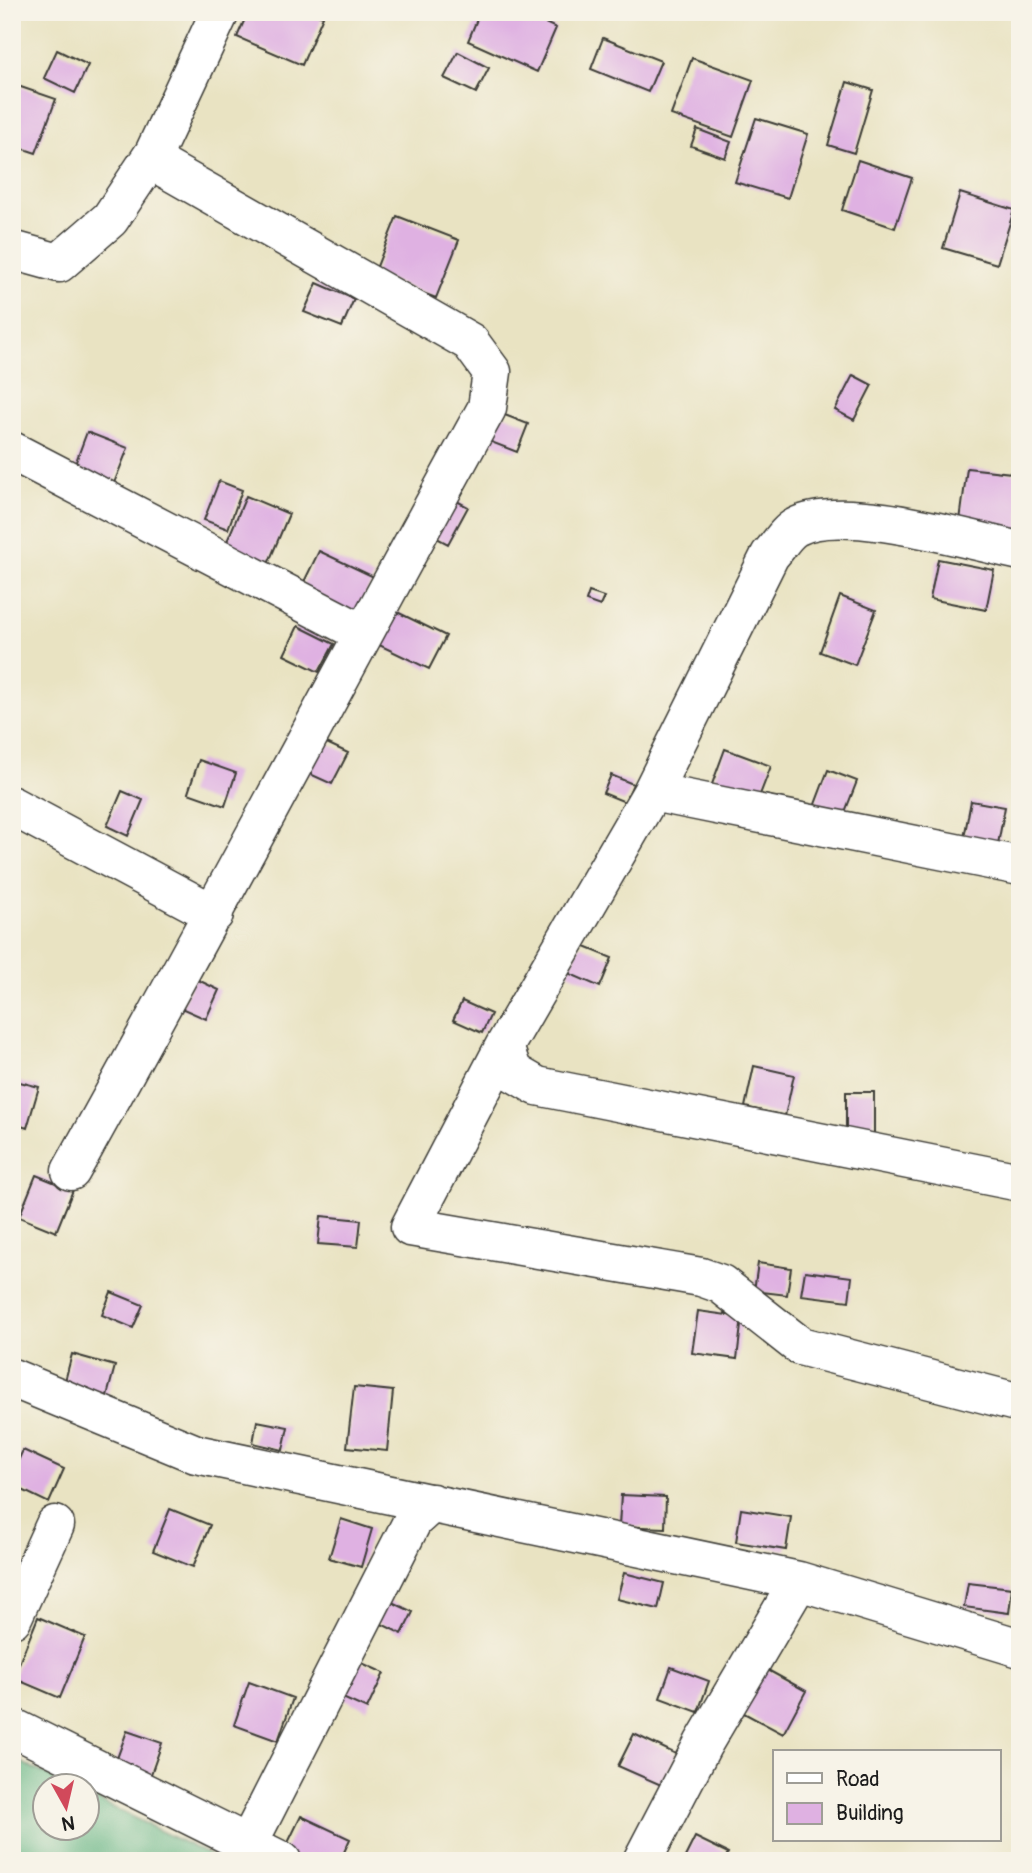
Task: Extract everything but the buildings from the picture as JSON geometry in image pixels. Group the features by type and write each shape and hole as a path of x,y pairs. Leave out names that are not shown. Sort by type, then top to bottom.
{"street":[{"path":"12,250 59,263 110,219 154,153 220,12"},
{"path":"71,1171 214,914 362,634 487,408 492,372 470,342 163,167 154,153"},
{"path":"12,450 362,634"},
{"path":"1020,551 914,527 837,517 795,527 770,555 652,792 504,1047 410,1227 701,1276 721,1284 800,1346 1020,1404"},
{"path":"652,792 1020,866"},
{"path":"12,806 214,914"},
{"path":"504,1047 513,1072 537,1086 1020,1182"},
{"path":"12,1378 196,1454 799,1581 1020,1648"},
{"path":"248,1844 413,1520 432,1503"},
{"path":"12,1619 55,1525"},
{"path":"642,1861 703,1744 799,1581"},
{"path":"12,1727 282,1861"}],"green space":[{"path":"12,1758 41,1772 32,1772 32,1842 102,1842 102,1802 221,1861 12,1861"}]}
